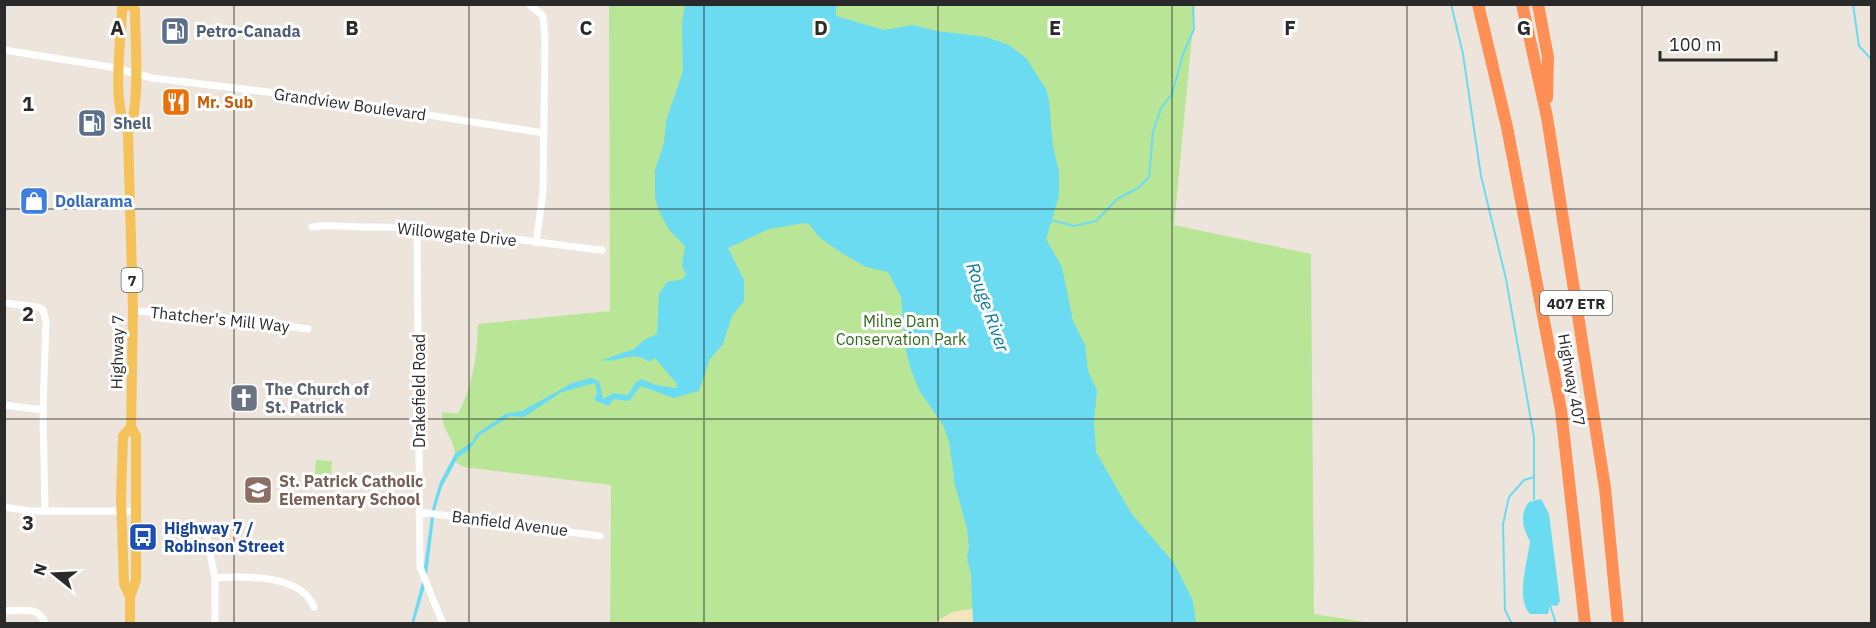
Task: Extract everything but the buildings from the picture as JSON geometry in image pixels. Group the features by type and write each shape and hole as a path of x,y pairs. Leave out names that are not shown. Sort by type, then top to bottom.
{"highway":[{"path":"1473,4 1492,68"},
{"name":"Highway 407","path":"1478,4 1507,128 1562,410 1585,624"},
{"name":"Highway 407","path":"1522,4 1546,117 1605,488 1618,624"},
{"path":"1538,4 1548,57 1546,117"}],"main road":[{"name":"Highway 7","path":"129,133 122,121 120,70 122,9 129,4 135,10 134,121 129,133 133,311 131,427 136,436 136,580 130,597 130,624"},
{"name":"Highway 7","path":"130,597 124,584 121,511 123,436 131,427"}],"street":[{"path":"529,4 543,16 544,27 543,192 536,243"},
{"name":"Grandview Boulevard","path":"4,50 120,70 135,75 325,99 544,133"},
{"name":"Willowgate Drive","path":"312,227 332,224 359,227 417,227 602,250"},
{"name":"Drakefield Road","path":"417,227 420,567 443,624"},
{"path":"4,303 37,307 43,310 46,321 43,410 45,511"},
{"name":"Thatcher's Mill Way","path":"133,311 192,314 308,329"},
{"path":"4,405 43,410"},
{"path":"4,507 45,511 135,511"},
{"name":"Banfield Avenue","path":"419,512 600,536"},
{"path":"207,538 214,578 215,624"},
{"path":"214,578 237,577 294,585 310,596 314,607"},
{"path":"4,611 37,611 43,615 45,624"}],"green space":[{"name":"Milne Dam Conservation Park","path":"609,5 1195,5 1174,225 1311,254 1314,614 1371,623 610,623 611,485 464,467 455,462 454,447 444,426 442,412 458,414 463,403 473,370 478,324 610,311"},
{"path":"316,460 332,461 331,475 315,474"}],"sand":[{"path":"977,608 981,624 932,624 952,612"}],"water":[{"name":"Rouge River","path":"685,5 839,5 836,8 836,16 884,30 913,25 937,31 986,37 1009,45 1026,58 1046,89 1049,100 1053,147 1059,171 1059,196 1046,239 1062,267 1073,321 1085,345 1088,371 1097,390 1094,421 1096,452 1131,513 1174,563 1193,601 1196,623 973,623 971,575 967,558 969,546 967,529 955,485 949,442 943,425 919,390 910,367 905,346 901,297 888,272 866,267 840,252 819,237 809,224 804,223 769,229 728,248 744,280 744,301 732,316 723,344 710,359 699,391 673,398 641,386 629,401 614,399 608,406 594,400 597,393 595,383 562,392 524,417 510,416 480,435 469,450 458,457 442,487 435,510 426,583 414,623 411,624 422,582 432,509 440,482 455,454 473,441 476,434 505,414 522,411 572,383 591,378 599,381 603,399 614,393 628,395 635,383 641,379 656,385 676,388 677,384 655,358 649,362 637,357 602,360 634,349 644,340 657,334 659,294 667,282 683,279 686,274 682,266 685,246 669,230 655,198 655,170 664,143 666,121 683,71 682,24"},
{"path":"1541,499 1549,514 1560,601 1557,606 1550,605 1548,614 1530,614 1523,599 1530,541 1525,532 1523,517 1529,502"}],"waterway":[{"path":"1051,220 1074,226 1096,221 1117,199 1138,188 1149,177 1153,132 1161,108 1172,94 1183,54 1194,29 1193,4"},
{"path":"1451,4 1463,54 1481,176 1506,279 1534,437 1534,499"},
{"path":"1853,4 1859,46 1872,60"},
{"path":"1512,624 1505,610 1503,524 1509,497 1524,480 1534,477"},
{"path":"1550,605 1556,624"}],"place":[{"name":"Petro-Canada","path":"175,31"},
{"name":"Mr. Sub","path":"176,102"},
{"name":"Shell","path":"92,123"},
{"name":"Dollarama","path":"34,201"},
{"name":"The Church of St. Patrick","path":"244,398"},
{"name":"St. Patrick Catholic Elementary School","path":"258,490"},
{"name":"Highway 7 / Robinson Street","path":"143,537"}]}
